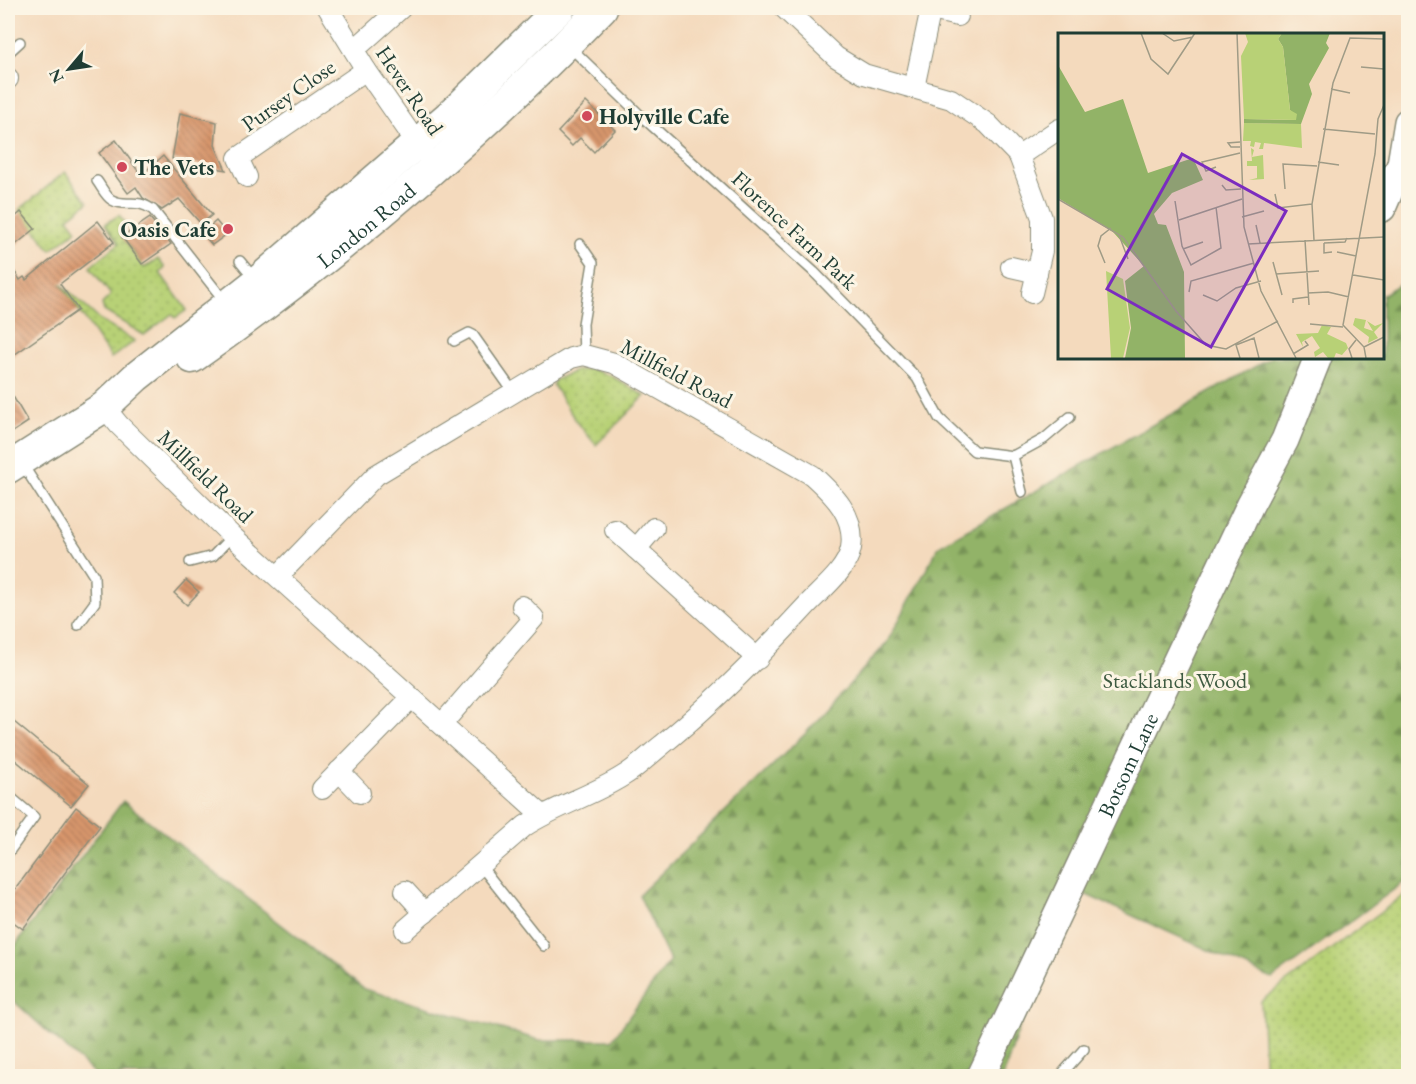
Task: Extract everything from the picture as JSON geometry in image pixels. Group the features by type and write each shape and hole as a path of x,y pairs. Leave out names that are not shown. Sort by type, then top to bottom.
{"main road":[{"name":"London Road","path":"14,464 104,407 136,377 235,314 260,285 503,66 557,28 602,8"},
{"name":"London Road","path":"260,285 436,168 557,28"}],"street":[{"name":"Hever Road","path":"328,8 366,70 436,168"},
{"path":"354,50 401,8"},
{"path":"784,8 845,63 864,74 951,99 988,124 1019,156 1042,218 1042,251 1035,283 1011,267"},
{"path":"914,88 931,9 958,16"},
{"name":"Pursey Close","path":"247,177 234,151 366,70"},
{"path":"1383,206 1401,164 1408,122"},
{"path":"1019,156 1058,130"},
{"name":"Millfield Road","path":"278,576 376,475 571,358 584,355 615,363 813,475 840,501 852,535 847,562 758,659 695,719 624,776 585,798 542,815 405,930"},
{"name":"Botsom Lane","path":"981,1077 1250,505 1285,440 1318,358"},
{"name":"Millfield Road","path":"104,407 119,425 232,536 542,815"},
{"path":"636,549 654,528"},
{"path":"615,530 758,659"},
{"path":"442,724 534,618 522,606"},
{"path":"322,789 411,698"},
{"path":"339,771 360,793"},
{"path":"405,891 425,914"}],"lane":[{"name":"Florence Farm Park","path":"557,28 640,115 822,280 917,378 939,418 974,451 1013,456"},
{"path":"8,52 20,42"},
{"path":"97,181 111,200 142,202 153,210 235,314"},
{"path":"580,244 593,263 583,324 584,355"},
{"path":"454,342 469,333 473,335 514,393"},
{"path":"1022,492 1013,456 1044,439 1070,417"},
{"path":"14,464 94,576 95,602 78,625"},
{"path":"190,562 213,556 232,536"},
{"path":"8,795 34,817 8,853"},
{"path":"480,865 544,946"},
{"path":"1060,1077 1084,1049"}],"green space":[{"path":"65,172 88,202 68,218 77,230 51,250 19,210"},
{"path":"119,215 127,226 119,232 144,268 158,259 165,268 160,273 187,310 175,318 172,314 144,335 104,311 102,304 111,295 90,267 119,243 105,224"},
{"name":"Stacklands Wood","path":"1408,279 1408,879 1272,979 1067,886 1003,1076 97,1076 8,996 8,955 123,801 364,989 539,1040 612,1040 670,961 639,895 805,734 886,644 939,546 1270,358 1383,358 1383,294"},
{"path":"61,284 102,322 135,341 111,358"},
{"path":"591,369 611,376 645,396 596,445 576,421 553,385 555,380 575,371"},
{"path":"1408,892 1408,1076 1265,1076 1261,1001"}],"building":[{"name":"Holyville Cafe","path":"586,102 615,130 594,152 580,138 572,146 558,132"},
{"path":"180,113 217,122 215,145 226,170 172,159"},
{"path":"116,140 141,175 163,156 212,215 201,224 179,199 162,210 143,198 136,187 128,193 99,153"},
{"path":"21,212 35,229 8,251 8,223"},
{"path":"150,218 171,244 142,264 122,237"},
{"path":"98,221 114,242 60,284 78,310 8,359 8,261 20,280 24,277 26,280"},
{"path":"216,221 227,234 212,245 202,233"},
{"path":"8,388 28,422 8,435"},
{"path":"186,580 199,592 187,605 174,593"},
{"path":"8,717 89,784 71,806 8,754"},
{"path":"76,807 100,826 23,929 8,918 8,899"}],"place":[{"name":"Holyville Cafe","path":"587,116"},
{"name":"The Vets","path":"122,167"},
{"name":"Oasis Cafe","path":"228,229"}]}
